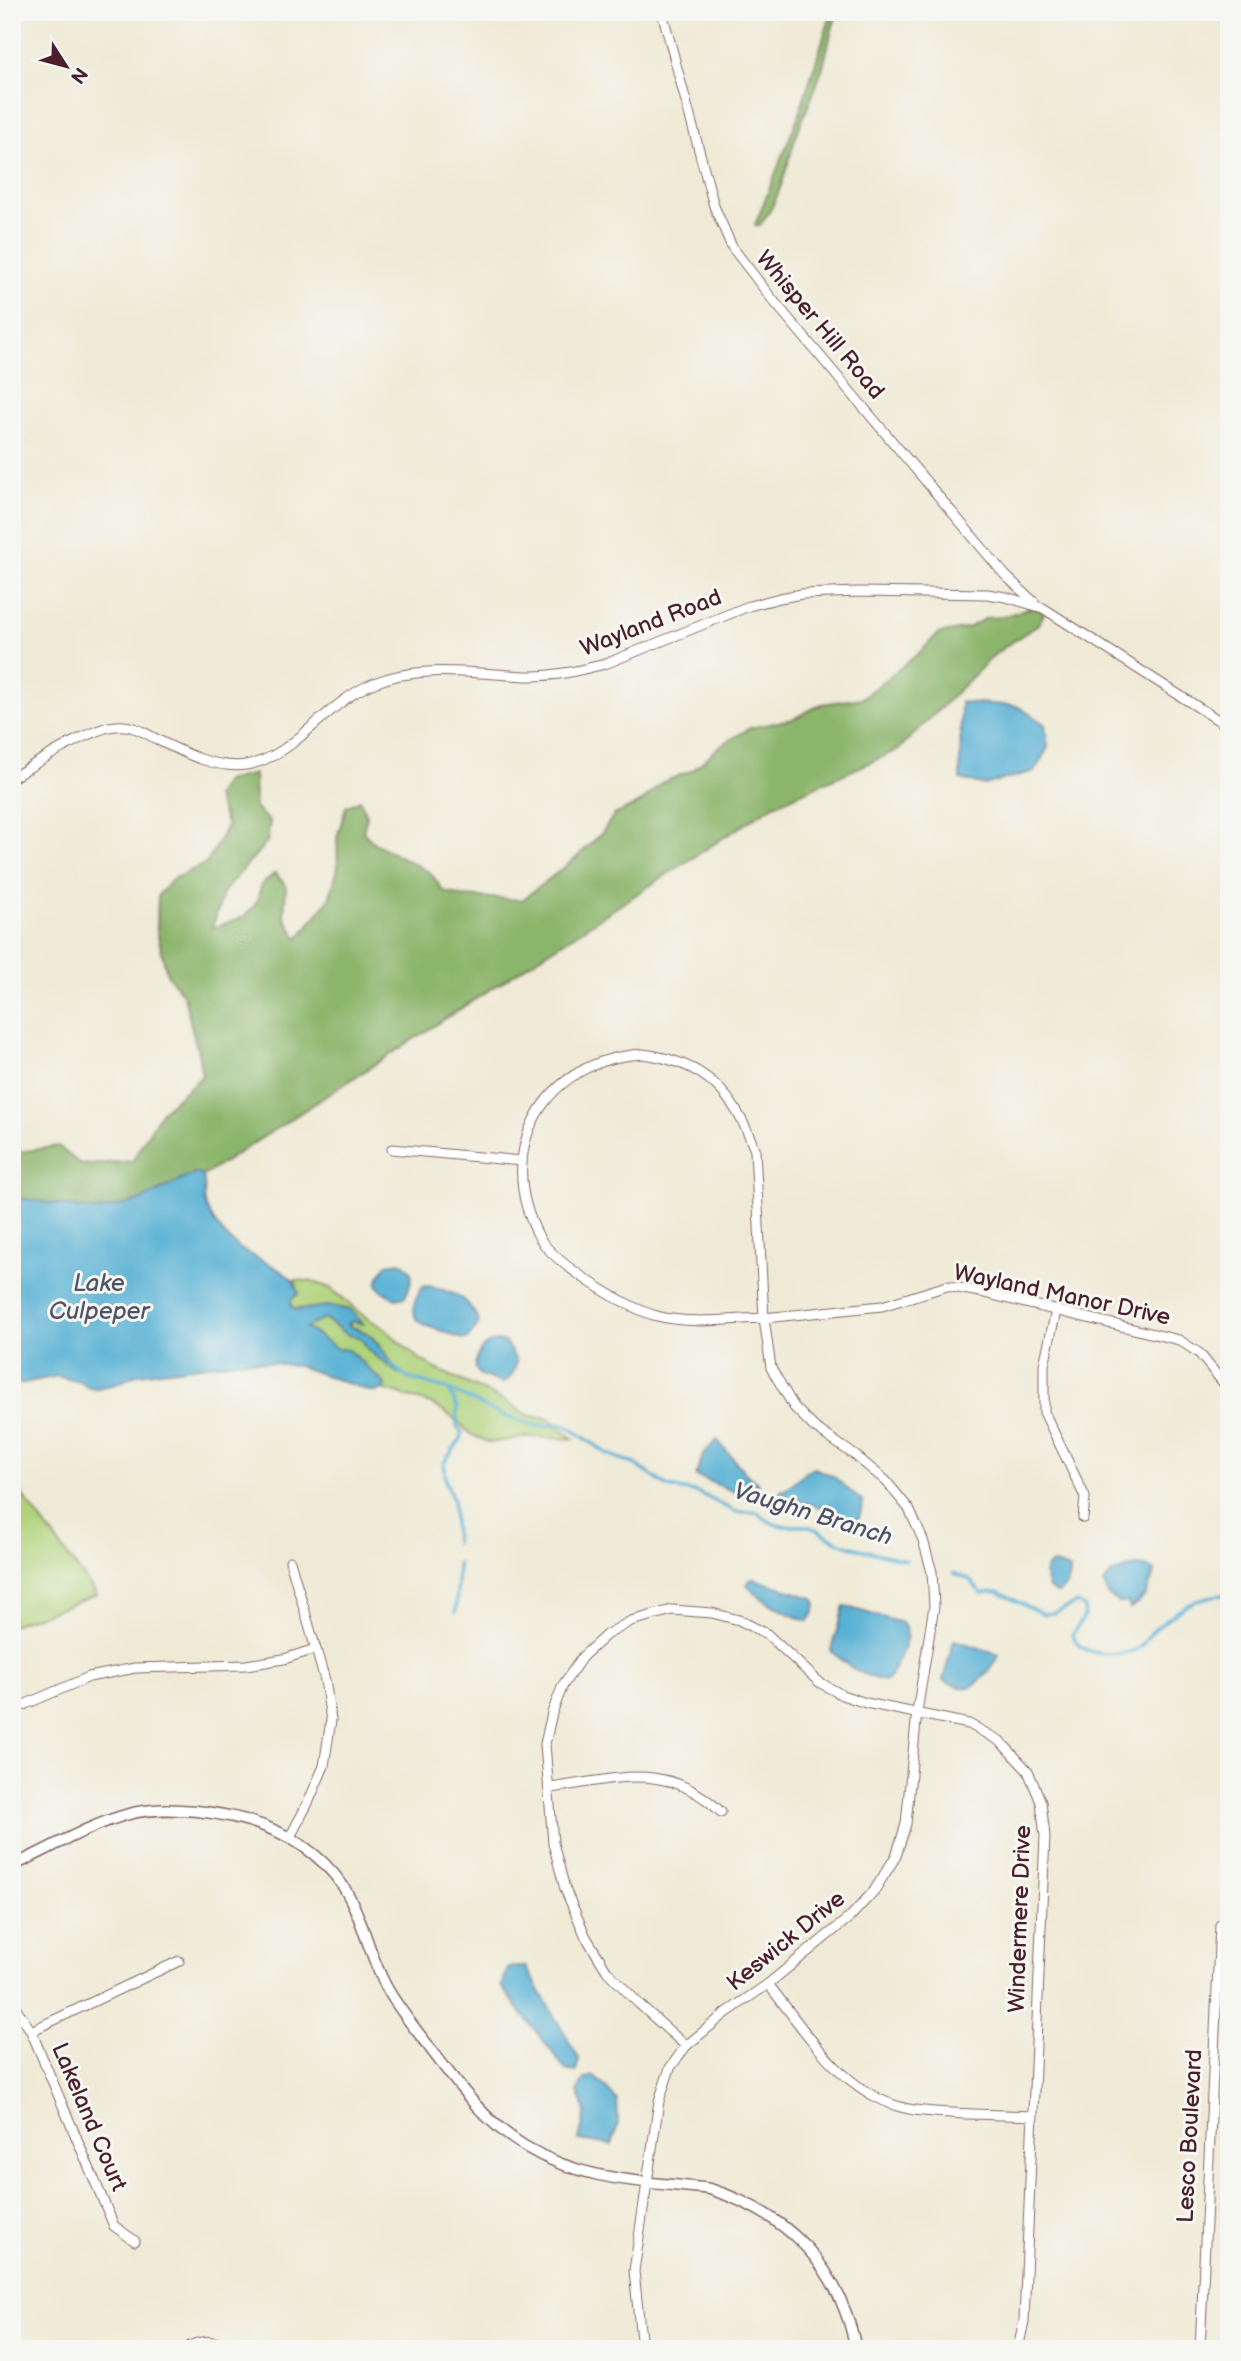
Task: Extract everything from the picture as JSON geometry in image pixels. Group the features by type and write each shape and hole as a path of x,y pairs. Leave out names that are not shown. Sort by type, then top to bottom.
{"street":[{"name":"Whisper Hill Road","path":"662,12 714,206 732,247 1004,575 1043,608"},
{"name":"Wayland Road","path":"12,778 97,730 118,725 140,730 213,763 234,766 255,764 281,752 342,699 387,678 413,673 534,676 581,670 605,664 749,606 802,594 987,594 1016,599 1043,608 1229,727"},
{"name":"Keswick Drive","path":"522,1161 526,1137 534,1118 546,1101 572,1075 621,1055 666,1057 691,1066 726,1094 738,1110 755,1151 764,1318 771,1368 794,1407 814,1427 886,1481 909,1509 923,1540 932,1573 934,1606 917,1712 906,1824 895,1856 874,1891 850,1917 686,2046 670,2068 659,2101 634,2272 642,2349"},
{"path":"393,1149 522,1161"},
{"name":"Wayland Manor Drive","path":"522,1161 524,1199 540,1240 555,1256 580,1275 656,1316 706,1320 855,1310 882,1306 947,1286 1179,1340 1199,1353 1229,1390"},
{"path":"1056,1311 1044,1365 1044,1412 1085,1497 1083,1518"},
{"path":"290,1561 325,1680 331,1720 324,1766 290,1837"},
{"name":"Windermere Drive","path":"686,2046 607,1971 586,1937 565,1889 553,1843 545,1744 562,1685 582,1657 606,1635 631,1622 672,1610 712,1613 739,1620 767,1634 819,1682 842,1695 866,1703 969,1724 1000,1741 1028,1771 1041,1802 1045,1836 1024,2321 1018,2349"},
{"path":"12,1710 89,1677 135,1668 246,1665 284,1659 315,1649"},
{"path":"550,1788 630,1778 662,1778 687,1786 721,1812"},
{"path":"12,1867 112,1820 153,1810 224,1814 265,1825 290,1837 319,1858 344,1887 387,1989 448,2071 494,2124 524,2146 582,2173 710,2189 773,2217 789,2229 818,2260 832,2282 848,2315 856,2349"},
{"name":"Lesco Boulevard","path":"1200,2349 1220,1925"},
{"path":"31,2031 180,1961"},
{"path":"768,1984 824,2055 851,2081 882,2100 913,2110 1032,2116"},
{"name":"Lakeland Court","path":"12,2002 31,2031 114,2226 135,2241"},
{"path":"185,2349 197,2342 206,2341 216,2342 229,2349"}],"green space":[{"path":"832,12 838,12 823,67 780,188 766,217 759,226 755,225 798,117"},
{"path":"1031,607 1044,614 1038,624 996,653 898,750 774,805 203,1176 193,1174 139,1201 98,1211 12,1197 12,1153 58,1146 81,1165 132,1161 161,1112 202,1076 184,996 167,974 157,931 158,895 173,879 207,863 227,826 216,796 225,781 254,774 255,808 270,822 267,842 224,891 212,928 244,917 256,904 262,884 275,873 286,886 284,916 298,939 329,899 338,868 337,838 346,807 360,800 367,815 363,832 374,843 431,873 443,891 462,896 522,900 576,858 602,833 614,815 642,802 661,783 693,770 720,746 750,728 793,719 822,704 862,698 919,653 938,634 968,628 986,618 1003,617"},
{"path":"294,1280 311,1281 330,1288 434,1368 503,1400 530,1416 549,1418 573,1439 527,1437 490,1443 472,1435 452,1417 431,1404 383,1389 385,1384 348,1350 338,1349 306,1328 324,1318 346,1334 361,1338 368,1350 397,1372 378,1343 363,1331 348,1325 352,1321 362,1323 352,1311 343,1308 292,1307 290,1300 297,1285"},
{"path":"12,1481 97,1595 12,1625"}],"water":[{"path":"961,702 1017,706 1045,724 1048,747 1035,771 985,785 960,779"},
{"name":"Lake Culpeper","path":"193,1174 203,1176 207,1209 225,1235 239,1248 274,1266 295,1285 299,1293 291,1300 292,1307 298,1310 327,1306 351,1310 363,1324 352,1321 348,1324 373,1338 399,1374 368,1350 361,1338 346,1334 324,1318 306,1328 338,1349 352,1353 385,1384 383,1389 369,1391 299,1366 247,1360 138,1374 116,1384 97,1388 57,1376 12,1383 12,1197 98,1211 139,1201"},
{"path":"401,1262 412,1278 405,1297 396,1299 382,1291 377,1284 387,1264"},
{"path":"429,1286 453,1293 470,1306 479,1322 468,1338 461,1339 427,1326 416,1318 416,1297 422,1287"},
{"path":"496,1341 505,1342 516,1360 512,1374 502,1383 480,1375 475,1368 481,1350"},
{"path":"717,1440 758,1484 756,1498 696,1476 703,1455"},
{"path":"814,1468 833,1476 863,1502 859,1518 852,1521 821,1507 779,1495 781,1490 785,1490"},
{"path":"1054,1564 1070,1569 1067,1583 1057,1593 1049,1588 1044,1573 1048,1566"},
{"path":"1135,1566 1155,1571 1145,1596 1130,1609 1128,1602 1119,1603 1108,1595 1104,1584 1111,1574"},
{"path":"754,1579 813,1598 816,1604 813,1615 808,1621 765,1600 747,1584"},
{"path":"844,1606 902,1623 905,1628 905,1644 887,1681 856,1670 831,1650"},
{"path":"954,1640 999,1654 991,1669 972,1686 957,1686 943,1680"},
{"path":"509,1967 526,1967 579,2059 576,2072 566,2070 501,1986"},
{"path":"594,2076 617,2100 618,2123 612,2145 579,2140 586,2111 578,2091 583,2080"}],"waterway":[{"name":"Vaughn Branch","path":"390,1364 408,1378 449,1390 502,1415 537,1426 560,1424 570,1428 608,1454 635,1464 668,1487 699,1493 736,1512 757,1512 781,1526 809,1527 854,1547 906,1560"},
{"path":"450,1392 457,1407 457,1427 462,1432 461,1439 444,1462 446,1482 453,1500 455,1543"},
{"path":"456,1612 458,1563"},
{"name":"Vaughn Branch","path":"954,1573 969,1579 981,1593 998,1592 1043,1614 1054,1613 1077,1603 1085,1608 1084,1617 1072,1635 1084,1649 1106,1654 1135,1650 1161,1624 1186,1606 1205,1598 1225,1595"}]}
